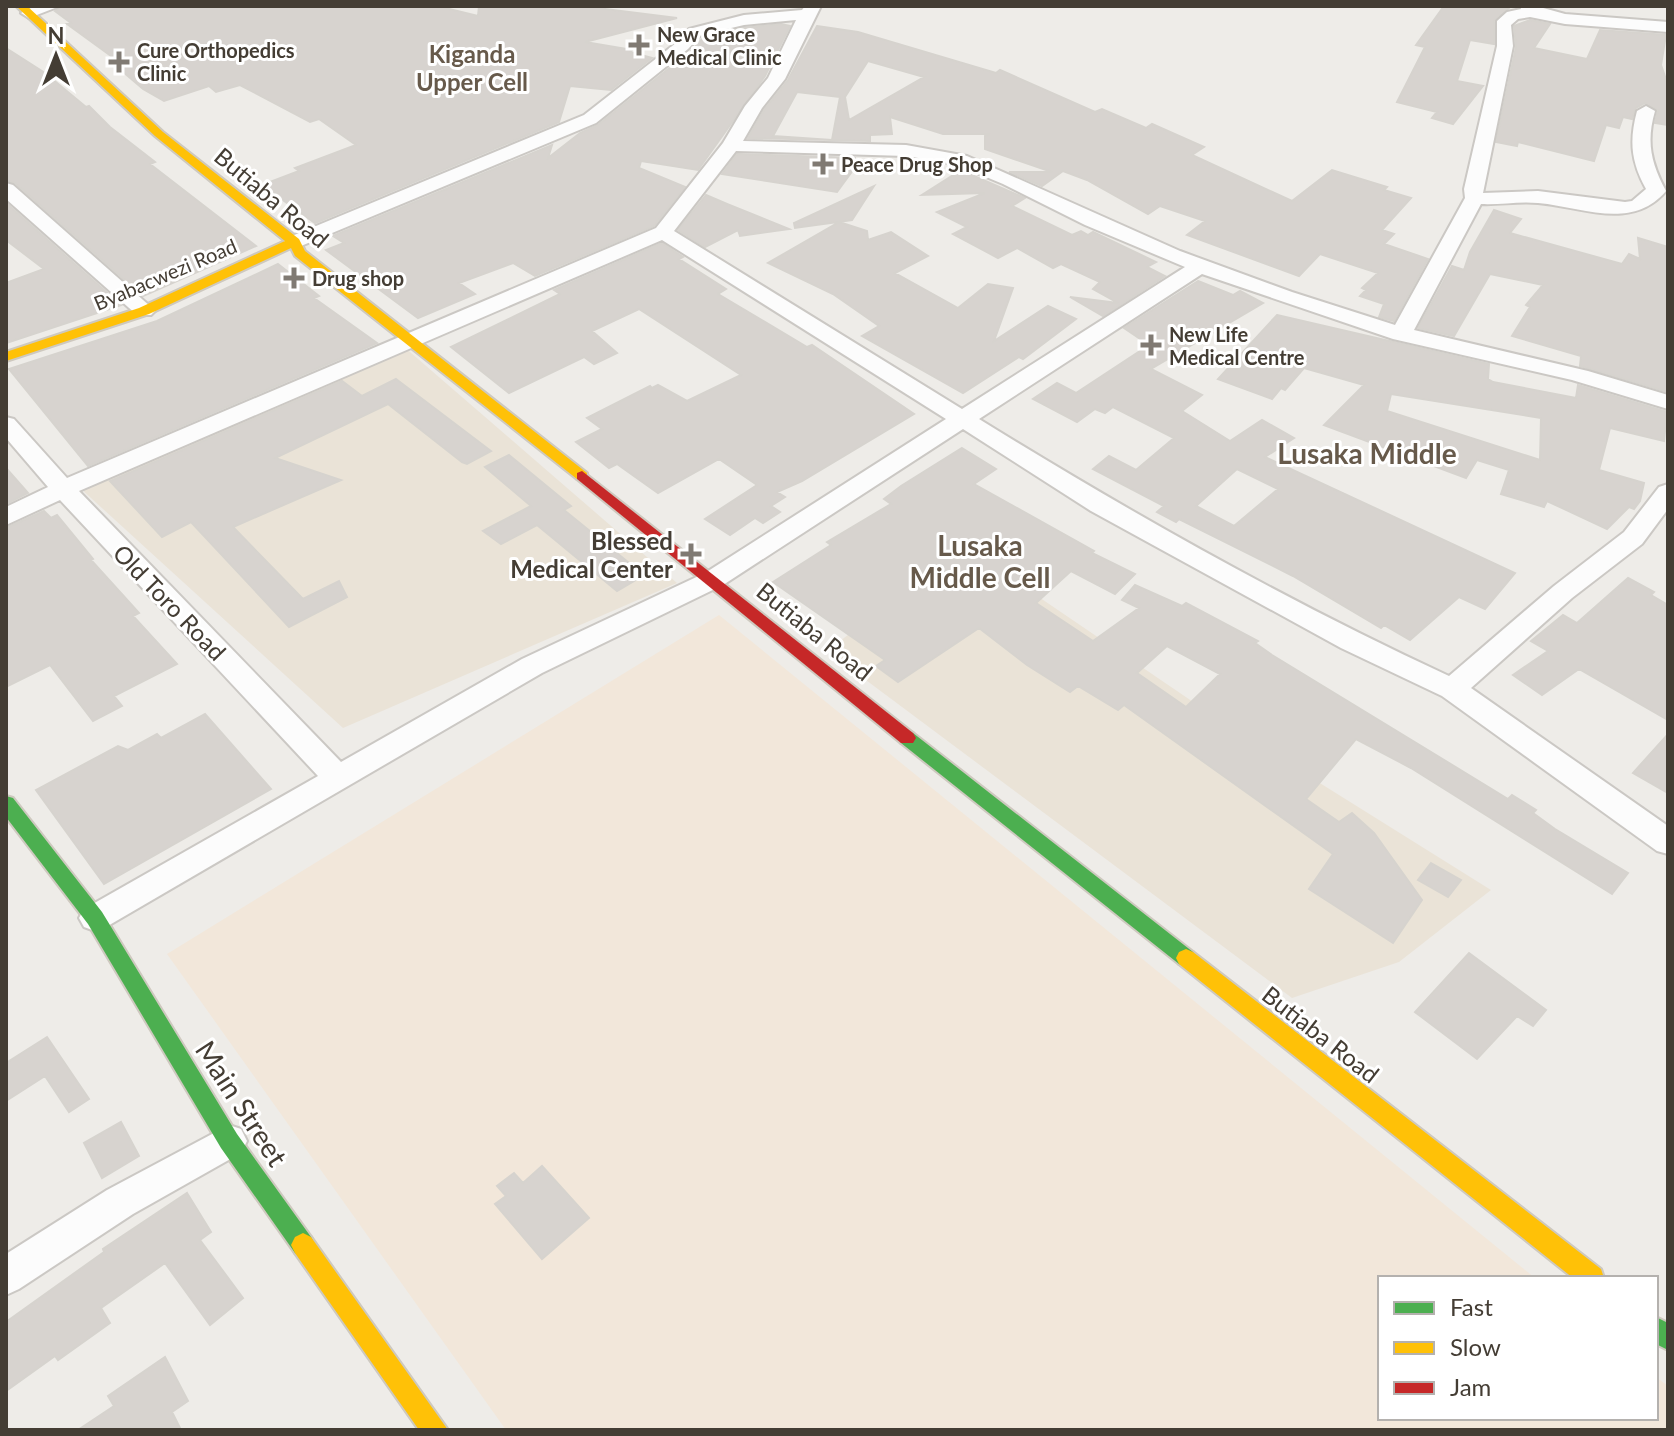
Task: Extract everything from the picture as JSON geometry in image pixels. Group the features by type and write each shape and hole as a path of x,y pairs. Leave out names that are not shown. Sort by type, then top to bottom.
{"main road":[{"name":"Butiaba Road","path":"25,10 159,134 294,242 300,253 714,579 921,749 1589,1276"},
{"name":"Byabacwezi Road","path":"6,357 144,311 294,242"},
{"name":"Main Street","path":"6,803 95,918 229,1141 435,1430"}],"street":[{"path":"25,10 52,6"},
{"path":"1401,334 1475,198 1473,189 1482,160 1486,125 1505,46 1503,24 1513,15 1529,9 1565,19 1668,27"},
{"path":"294,242 590,119 682,46 695,32 744,20 810,10"},
{"path":"6,517 63,489 411,338 663,232 731,145 754,106 776,79 810,10"},
{"path":"1475,198 1495,201 1535,197 1614,209 1638,206 1645,197 1663,191 1641,163 1639,136 1646,111"},
{"path":"731,145 772,150 912,151 962,161 1094,222 1313,307 1401,334 1565,371 1668,402"},
{"path":"6,189 144,311"},
{"path":"663,232 1100,505 1350,641 1452,689 1667,839"},
{"path":"95,918 532,666 714,579 1202,265"},
{"name":"Old Toro Road","path":"6,424 63,489 337,777"},
{"path":"1452,689 1563,592 1633,538 1668,492"},
{"path":"6,1276 120,1202 229,1141"}],"shaded area":[{"path":"403,346 677,583 343,728 80,488"},
{"path":"964,546 1227,725 1491,890 1399,962 1292,998 827,651"},
{"path":"719,615 1533,1276 1378,1276 1378,1420 1658,1420 1658,1378 1668,1386 1668,1430 506,1430 167,954"}],"building":[{"path":"63,6 437,6 478,16 479,6 606,6 605,9 677,18 585,42 632,50 630,52 652,58 611,90 570,86 559,122 315,223 262,185 299,171 295,168 356,145 319,119 310,122 240,85 216,92 209,86 164,101 143,89 116,66 122,64 67,24 71,23 55,11"},
{"path":"1444,6 1509,8 1494,21 1494,44 1470,40 1457,81 1483,86 1453,124 1432,118 1437,112 1397,102 1425,47 1416,45"},
{"path":"1530,20 1550,24 1534,48 1587,59 1600,30 1666,35 1661,65 1668,85 1668,125 1655,123 1658,110 1645,103 1636,108 1632,119 1623,117 1619,128 1606,125 1594,161 1518,142 1517,146 1496,142 1516,47 1514,26"},
{"path":"790,26 765,76 698,170 641,161 639,168 685,187 654,226 535,276 513,263 459,283 475,294 418,318 326,250 344,243 333,236 552,145 548,158 580,133 598,125 685,58 703,38 744,28"},
{"path":"817,26 858,32 996,73 1000,70 1095,112 1102,109 1146,128 1152,124 1204,147 1192,155 1292,201 1332,170 1387,187 1384,190 1411,198 1382,230 1394,234 1384,244 1428,259 1394,321 1379,317 1384,304 1360,296 1366,290 1362,288 1378,273 1320,254 1299,276 1187,235 1205,221 1160,206 1148,214 1087,180 1063,171 1042,186 1009,172 1052,172 985,149 985,136 990,134 943,134 890,117 892,134 870,135 870,141 748,138 764,110 788,80","holes":["868,61 924,77 849,120 845,97","797,92 840,97 832,140 773,136"]},
{"path":"6,48 45,73 86,107 89,106 110,127 155,162 150,164 256,246 143,296 15,183 6,180"},
{"path":"737,154 855,158 856,166 837,192 722,174"},
{"path":"958,172 965,172 1025,198 1012,206 1072,235 1081,231 1088,235 1093,232 1156,262 1147,267 1165,276 1103,316 1070,297 1118,303 1093,289 1100,282 1061,264 1053,268 1017,248 998,258 953,234 967,227 937,212 985,193 922,195"},
{"path":"874,186 852,220 795,228 794,223"},
{"path":"706,195 789,229 740,236 738,230 705,247 678,230"},
{"path":"6,203 121,305 6,343 6,283 44,269 6,240"},
{"path":"1494,210 1521,219 1510,233 1622,264 1629,254 1640,259 1638,238 1668,247 1668,392 1580,366 1581,356 1512,336 1530,307 1526,305 1543,285 1490,274 1454,336 1418,328 1452,266 1464,270 1470,252"},
{"path":"839,222 867,231 868,240 891,232 928,256 895,273 958,308 988,284 1013,288 994,341 1048,306 1076,319 1023,359 1019,357 963,393 862,336 879,326 833,294 768,263"},
{"path":"662,243 683,257 679,259 726,289 718,294 807,347 812,345 914,414 802,481 777,492 785,497 771,506 780,512 763,523 755,518 730,535 705,519 757,485 719,459 658,493 617,464 609,468 576,442 602,429 587,418 650,386 658,385 687,401 741,375 639,309 592,331 617,353 594,364 584,357 509,393 451,347 560,294 554,290"},
{"path":"278,264 319,296 314,298 377,343 88,466 9,369 157,321"},
{"path":"1198,281 1233,295 1240,291 1263,303 1151,369 1202,395 1182,411 1230,441 1262,420 1294,438 1265,457 1515,573 1485,609 1459,597 1410,640 1384,625 1381,628 1293,576 1179,519 1176,522 1157,512 1164,506 1093,469 1109,456 1136,470 1174,438 1113,407 1105,413 1095,409 1077,422 1033,399 1057,383 1076,393 1149,345 1124,328","holes":["1237,469 1278,489 1234,526 1196,506"]},
{"path":"1277,315 1489,364 1488,379 1493,382 1576,398 1578,385 1667,412 1664,441 1610,428 1599,470 1644,483 1640,501 1634,509 1629,507 1607,529 1547,501 1544,507 1501,494 1509,470 1477,460 1466,478 1324,425 1364,385 1304,368 1285,390 1281,388 1272,399 1218,379","holes":["1391,394 1541,418 1540,460 1387,411"]},
{"path":"396,379 491,451 467,464 462,462 388,404 275,458 341,480 233,527 303,599 339,581 347,597 289,627 191,522 162,537 110,481 342,381 362,396"},
{"path":"962,448 996,469 974,484 1094,551 1092,553 1135,574 1115,594 1071,571 1036,603 1093,641 1139,608 1122,600 1135,585 1182,606 1186,603 1258,641 1255,643 1272,655 1508,799 1512,795 1536,810 1533,813 1555,829 1628,873 1612,894 1411,768 1356,739 1306,799 1339,822 1352,813 1374,833 1422,900 1393,943 1309,889 1333,854 1124,705 1118,710 1078,686 1070,692 1027,665 979,628 898,682 876,666 885,660 773,582 831,545 827,542 891,504 884,499","holes":["1167,646 1220,674 1186,707 1137,673"]},
{"path":"509,455 571,506 564,510 644,575 617,591 537,525 501,544 483,531 531,506 485,467"},
{"path":"6,468 28,493 6,504"},
{"path":"44,511 51,518 57,515 91,560 139,613 133,616 177,664 114,696 122,706 93,721 50,665 6,687 6,528"},
{"path":"1628,578 1654,592 1651,595 1668,605 1668,720 1579,669 1542,695 1513,675 1548,651 1531,641 1563,615 1577,623"},
{"path":"205,714 271,789 104,884 36,790 118,746 128,750 157,734 161,738"},
{"path":"1668,734 1668,793 1633,773"},
{"path":"1431,863 1461,880 1448,897 1418,880"},
{"path":"1469,953 1546,1010 1533,1026 1517,1016 1477,1059 1415,1012"},
{"path":"47,1037 89,1099 69,1112 45,1076 6,1101 6,1063"},
{"path":"121,1122 139,1156 102,1178 84,1143"},
{"path":"542,1166 589,1218 542,1259 495,1204 506,1196 497,1186 514,1173 523,1183"},
{"path":"187,1193 211,1232 200,1240 243,1298 210,1325 165,1263 101,1308 110,1323 58,1360 55,1356 6,1391 6,1322 104,1252 103,1249"},
{"path":"165,1357 188,1401 172,1412 181,1430 78,1430 114,1406 108,1396"}],"traffic: fast":[{"path":"907,738 1186,958"},
{"path":"6,803 95,918 229,1141 303,1245"},
{"path":"1658,1330 1668,1338"}],"traffic: slow":[{"path":"21,6 159,134 294,242"},
{"path":"6,357 144,311 294,242 300,253 582,476"},
{"path":"1186,958 1589,1276"},
{"path":"303,1245 435,1430"}],"traffic: jam":[{"path":"582,476 907,738"}],"place":[{"name":"New Grace Medical Clinic","path":"639,45"},
{"name":"Cure Orthopedics Clinic","path":"119,62"},
{"name":"Peace Drug Shop","path":"823,164"},
{"name":"Drug shop","path":"294,278"},
{"name":"New Life Medical Centre","path":"1151,345"},
{"name":"Blessed Medical Center","path":"691,554"}],"district":[{"name":"Kiganda Upper Cell","path":"472,67"},
{"name":"Lusaka Middle","path":"1367,453"},
{"name":"Lusaka Middle Cell","path":"980,561"}]}
